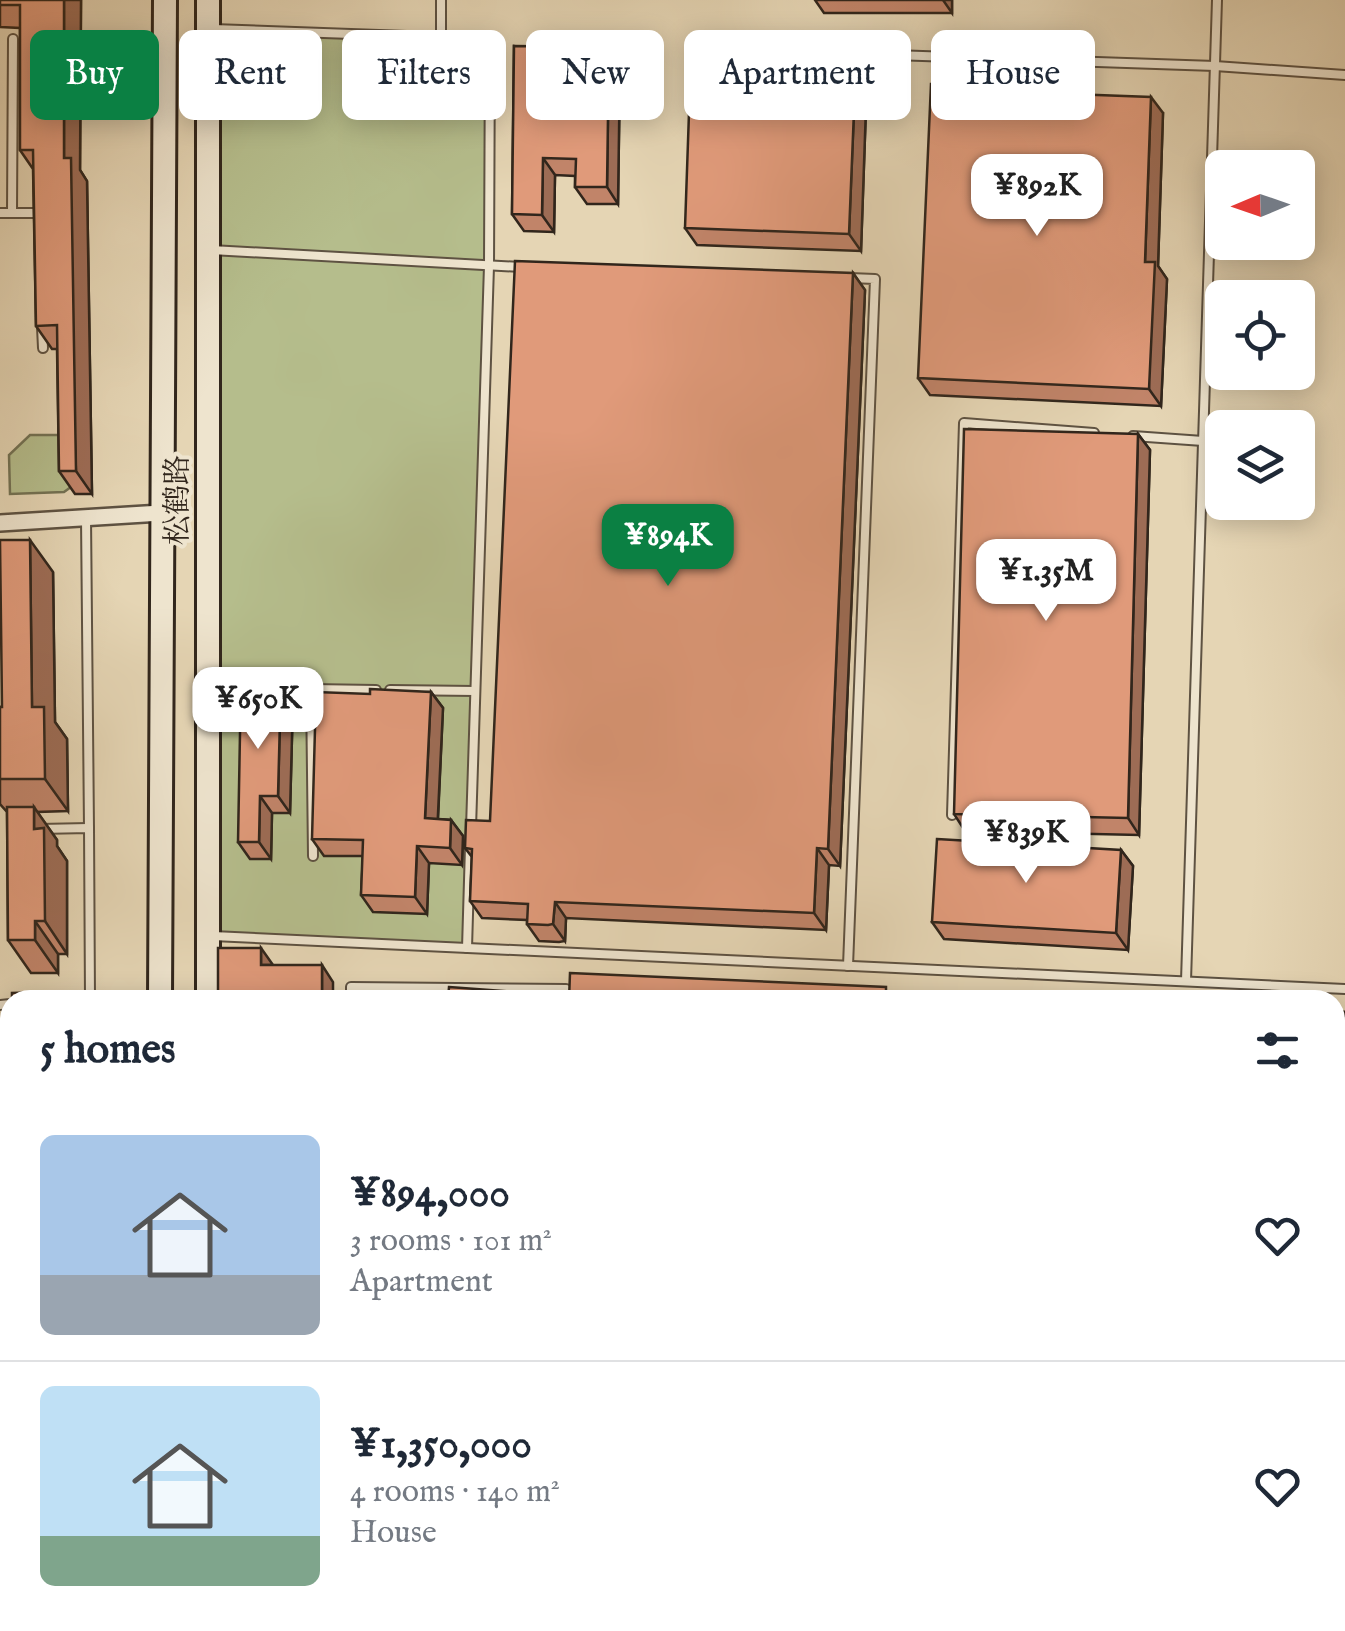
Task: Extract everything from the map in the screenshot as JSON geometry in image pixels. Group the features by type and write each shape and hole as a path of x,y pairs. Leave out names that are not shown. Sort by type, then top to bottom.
{"main road":[{"name":"松鹤路","path":"160,990 164,0"},
{"name":"松鹤路","path":"208,0 208,990"}],"street":[{"path":"0,524 161,513"}],"lane":[{"path":"441,0 441,30"},
{"path":"1186,981 1217,0"},
{"path":"209,29 342,34"},
{"path":"12,39 12,212"},
{"path":"911,56 1215,66 1345,75"},
{"path":"466,948 489,266 490,120"},
{"path":"0,213 39,212 40,231"},
{"path":"206,250 528,268"},
{"path":"836,278 875,279 848,966"},
{"path":"42,309 43,348"},
{"path":"952,815 964,423 1103,434"},
{"path":"1123,435 1203,441"},
{"path":"86,518 90,990"},
{"path":"313,856 311,689 475,690"},
{"path":"36,829 89,828"},
{"path":"208,936 1345,989"},
{"path":"351,990 351,986 566,990"}],"green space":[{"path":"322,33 342,34 342,120 490,120 489,266 467,948 208,936 209,120 322,120"},
{"path":"30,435 74,435 75,484 64,492 10,494 9,455"}],"building":[{"path":"0,0 64,0 64,30 30,30 30,120 64,120 64,158 71,158 76,471 59,471 57,325 36,326 33,150 20,150 20,5 0,5"},
{"path":"514,46 526,46 526,120 608,120 607,187 575,187 576,159 543,158 542,215 512,214"},
{"path":"931,84 931,120 1095,120 1095,95 1151,97 1145,262 1155,262 1149,389 918,378"},
{"path":"689,120 854,120 849,234 685,228"},
{"path":"515,261 853,273 828,849 817,848 814,913 555,902 553,924 548,925 527,924 528,904 470,901 472,849 465,848 466,820 490,821"},
{"path":"964,429 1138,434 1128,818 954,814"},
{"path":"0,540 30,540 32,707 44,707 45,779 0,779"},
{"path":"241,680 281,681 278,796 260,796 259,842 238,842"},
{"path":"370,689 431,692 425,818 451,820 450,848 417,846 415,897 361,895 363,840 312,839 316,692 370,694"},
{"path":"7,807 34,807 34,829 44,828 45,921 35,921 35,940 8,940"},
{"path":"937,839 1121,850 1116,933 932,922"},
{"path":"218,948 261,948 261,965 322,965 322,990 218,990"},
{"path":"570,973 886,987 886,990 569,990"}]}
